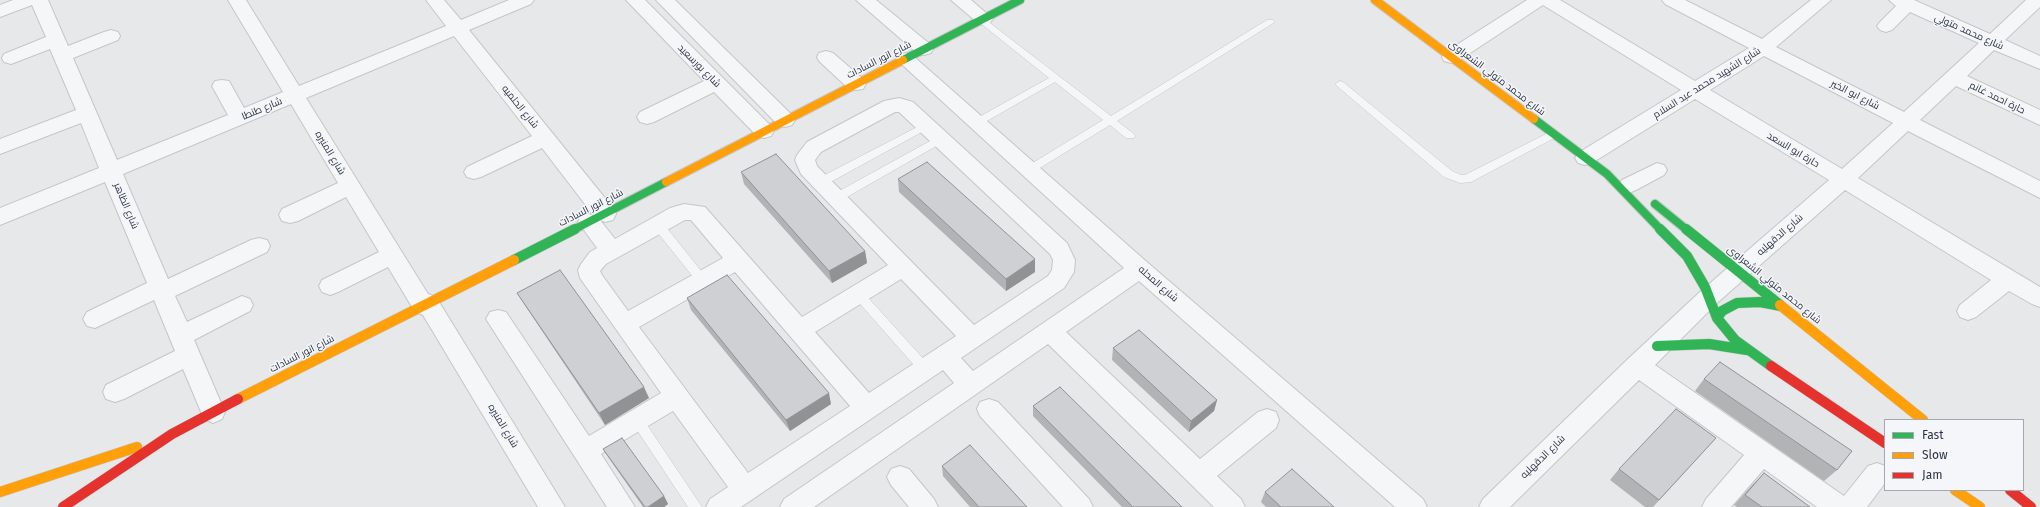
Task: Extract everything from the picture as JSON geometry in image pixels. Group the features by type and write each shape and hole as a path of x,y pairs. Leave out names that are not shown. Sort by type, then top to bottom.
{"street":[{"path":"0,11 30,0"},
{"name":"شارع الظاهر","path":"39,0 213,412"},
{"name":"شارع الحلميه","path":"435,0 545,138 597,218 612,251"},
{"name":"شارع طنطا","path":"0,217 525,0"},
{"name":"شارع بورسعيد","path":"635,0 764,131"},
{"path":"665,0 785,120"},
{"name":"شارع المحله","path":"864,0 976,123 1140,269 1414,507"},
{"path":"960,0 983,19"},
{"name":"شارع انور السادات","path":"63,507 172,434 213,412 597,218 1020,0"},
{"name":"شارع محمد متولي الشعراوى","path":"1375,0 1585,158 1607,174 1633,188"},
{"path":"1451,57 1539,0"},
{"name":"حارة ابو السعد","path":"1547,0 1695,91 2040,298"},
{"name":"شارع ابو الخير","path":"1671,0 2040,190"},
{"name":"شارع الشهيد محمد عبد السلام","path":"1585,158 1763,48 1822,0"},
{"name":"شارع المنيره","path":"244,2 294,95 392,255 425,304 552,507"},
{"path":"1886,26 1903,2"},
{"name":"شارع محمد متولي","path":"1903,2 2040,63"},
{"name":"شارع الدقهليه","path":"1492,507 1658,346 1713,308 1738,271 1843,180 1992,42 2036,4"},
{"path":"11,58 110,36"},
{"path":"826,57 856,84"},
{"name":"حارة احمد غانم","path":"1954,77 2040,118"},
{"path":"647,117 716,83"},
{"path":"222,86 240,118"},
{"path":"719,507 1056,282 1063,272 1064,260 1059,249 906,107 895,105 814,147 807,155 806,164 836,198 972,338"},
{"path":"0,147 87,113"},
{"path":"474,172 545,138"},
{"path":"1633,188 1657,170"},
{"name":"شارع محمد متولي الشعراوى","path":"1607,174 1687,256 1700,276 1713,308 1730,334 1747,350 1884,442"},
{"path":"290,215 350,186"},
{"name":"شارع محمد متولي الشعراوى","path":"1650,200 1922,419"},
{"path":"745,490 589,274 591,266 594,262 658,225 684,212 697,213 867,408"},
{"path":"95,319 260,246"},
{"path":"330,286 392,255"},
{"path":"624,324 739,260"},
{"path":"800,330 903,267"},
{"path":"793,507 1140,269"},
{"path":"1968,311 2008,280"},
{"path":"1713,308 1722,311 1738,303 1760,302 1784,307"},
{"path":"115,392 242,305"},
{"path":"498,320 622,507"},
{"path":"1050,331 1232,507"},
{"path":"1658,346 1709,344 1747,350"},
{"path":"935,363 971,385"},
{"path":"1637,365 1838,507"},
{"path":"585,451 677,396"},
{"path":"989,409 1080,507"},
{"path":"1199,475 1267,420"},
{"name":"شارع انور السادات","path":"0,492 90,463 172,434"},
{"path":"1715,507 1762,453"},
{"path":"1851,507 1877,474"},
{"path":"900,477 925,507"},
{"path":"1956,491 1980,507"},
{"path":"2011,491 2031,507"}],"lane":[{"path":"983,19 1130,136"},
{"path":"1030,170 1270,22"},
{"path":"976,123 1056,78"},
{"path":"1340,84 1448,174 1460,179 1467,179 1554,134"},
{"path":"821,182 934,132"},
{"path":"836,198 934,132"},
{"path":"658,225 702,280"},
{"path":"858,294 935,363"},
{"path":"637,420 695,507"}],"building":[{"path":"776,154 865,251 829,271 741,172"},
{"path":"927,162 1035,259 1006,279 898,179"},
{"path":"560,270 644,387 599,413 517,293"},
{"path":"727,275 829,393 786,420 687,298"},
{"path":"1139,330 1217,400 1191,421 1113,348"},
{"path":"1720,362 1852,451 1837,470 1704,379"},
{"path":"1060,387 1182,507 1133,507 1033,406"},
{"path":"1676,409 1716,438 1659,500 1619,469"},
{"path":"622,438 664,496 648,507 645,507 603,449"},
{"path":"970,445 1027,507 979,507 942,466"},
{"path":"1292,469 1334,507 1281,507 1265,492"},
{"path":"1764,473 1810,507 1762,507 1745,495"}],"traffic: fast":[{"path":"903,60 1020,0"},
{"path":"1534,119 1607,174 1687,256 1705,287 1717,318 1735,340 1771,366"},
{"path":"514,260 666,182"},
{"path":"1655,204 1780,305"},
{"path":"1717,318 1722,311 1737,303 1760,302 1781,306"},
{"path":"1657,346 1709,344 1747,350"}],"traffic: slow":[{"path":"1375,0 1534,119"},
{"path":"666,182 903,60"},
{"path":"238,399 514,260"},
{"path":"1780,305 1922,419"},
{"path":"0,492 137,447"},
{"path":"1956,491 1980,507"}],"traffic: jam":[{"path":"1771,366 1884,442"},
{"path":"63,507 172,434 238,399"},
{"path":"2011,491 2031,507"}]}
